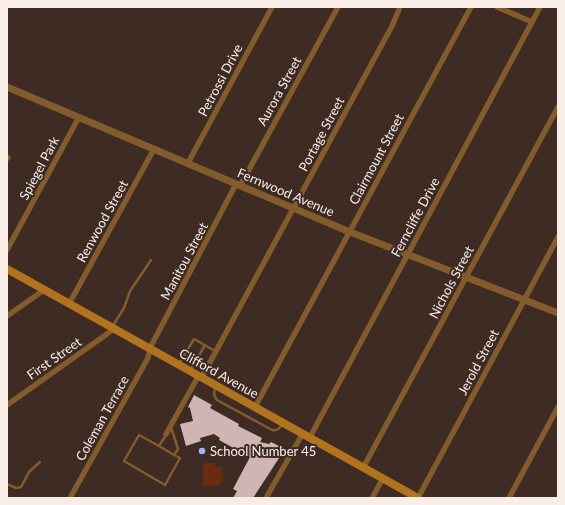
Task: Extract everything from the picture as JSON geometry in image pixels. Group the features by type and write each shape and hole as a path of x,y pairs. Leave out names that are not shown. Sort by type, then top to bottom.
{"main road":[{"name":"Clifford Avenue","path":"7,269 418,498"}],"street":[{"name":"Petrossi Drive","path":"188,163 272,7"},
{"name":"Aurora Street","path":"238,185 338,7"},
{"name":"Portage Street","path":"166,434 216,352 392,26 400,7"},
{"name":"Clairmount Street","path":"255,407 471,7"},
{"path":"497,7 532,22"},
{"name":"Ferncliffe Drive","path":"266,498 306,435 408,254 540,7"},
{"name":"Fernwood Avenue","path":"7,87 349,232 558,313"},
{"name":"Nichols Street","path":"363,468 558,107"},
{"name":"Spiegel Park","path":"7,250 79,117"},
{"name":"Renwood Street","path":"69,304 154,149"},
{"name":"Manitou Street","path":"150,348 238,185"},
{"name":"Jerold Street","path":"418,498 558,237"},
{"path":"7,316 44,290"},
{"name":"First Street","path":"7,405 113,328"},
{"name":"Coleman Terrace","path":"70,498 148,358 150,348"},
{"path":"509,498 558,408"},
{"path":"372,498 383,478"}],"lane":[{"path":"113,328 124,308 130,291 151,260"},
{"path":"179,364 194,339 216,352"},
{"path":"190,371 204,345"},
{"path":"215,385 213,392 217,400 272,430 279,429 283,422"},
{"path":"170,426 178,449 174,455"},
{"path":"159,446 166,434"},
{"path":"139,435 159,446 180,458 165,484 124,461 139,435"},
{"path":"7,484 16,488 21,487 29,472 40,462"}],"shaded area":[{"path":"203,463 215,463 215,467 222,467 223,481 221,481 219,486 203,486"}],"building":[{"path":"194,395 212,405 210,408 239,424 238,426 262,438 260,442 269,444 271,442 285,449 253,498 233,498 237,491 233,489 250,457 219,440 220,438 214,434 200,438 201,441 186,446 180,424 193,421 190,408 188,407"}],"place":[{"name":"School Number 45","path":"202,451"}]}
